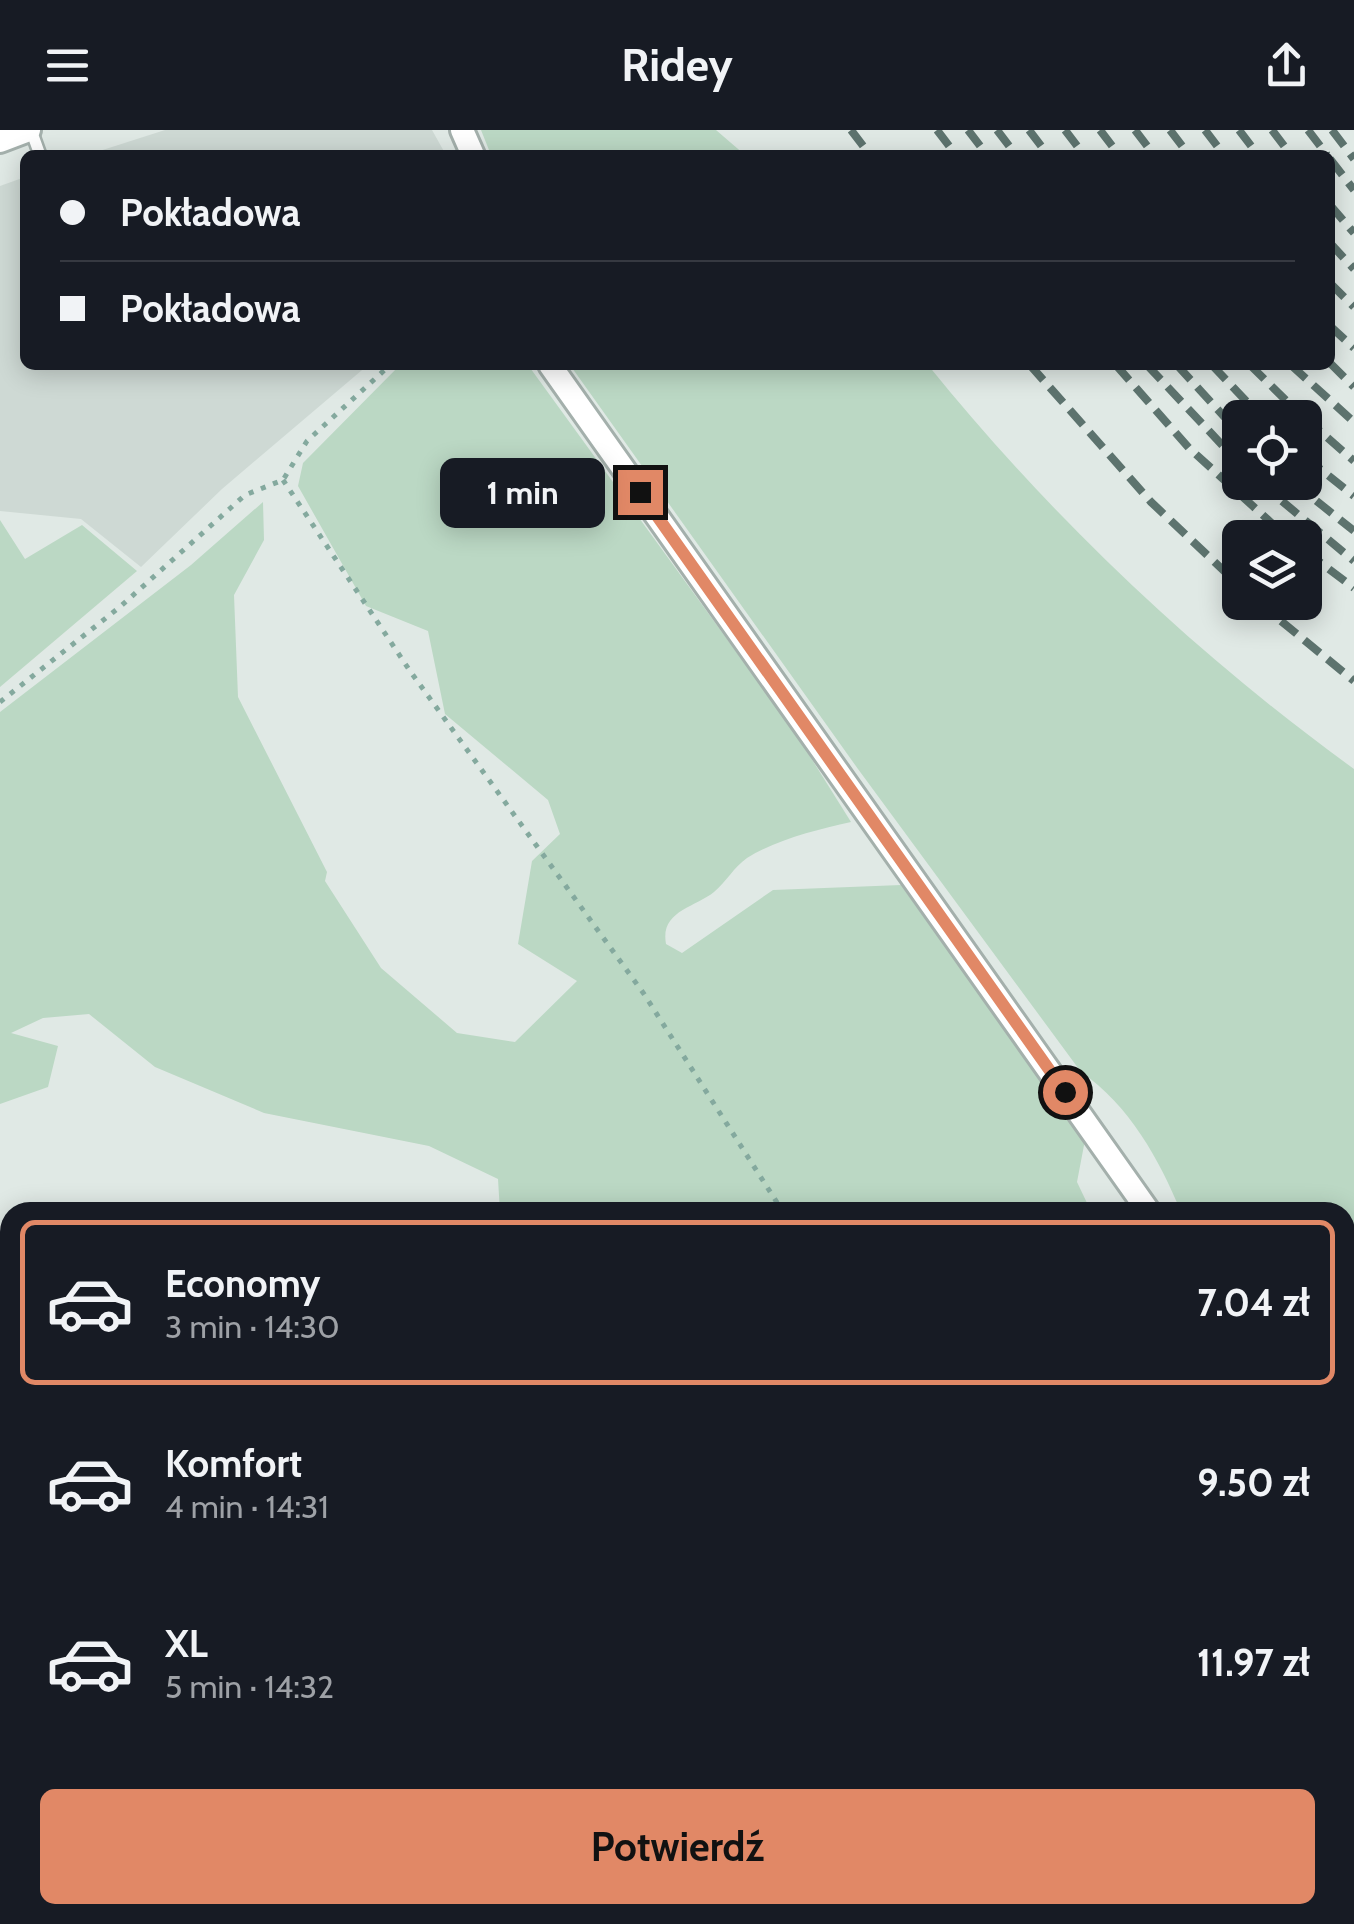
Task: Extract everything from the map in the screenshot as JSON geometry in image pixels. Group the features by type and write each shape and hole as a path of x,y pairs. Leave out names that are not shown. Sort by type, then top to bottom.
{"street":[{"path":"0,141 30,130"},
{"path":"554,370 1143,1202"}],"path":[{"path":"0,702 120,606 245,495 283,480 307,441 385,370"},
{"path":"283,480 410,671 644,994 777,1202"}],"shaded area":[{"path":"165,130 432,130 443,150 103,150"},
{"path":"20,179 20,370 362,370 222,489 141,567 81,519 0,511 0,186"}],"green space":[{"path":"481,130 716,130 739,150 489,150"},
{"path":"395,370 532,370 796,734 851,822 784,840 747,858 714,892 673,917 668,924 666,944 682,953 773,890 901,885 1085,1140 1077,1182 1087,1202 499,1202 498,1179 429,1146 264,1113 155,1067 89,1014 43,1018 11,1033 58,1046 48,1087 0,1104 0,712 191,565 263,502 264,540 234,595 238,697 327,872 325,881 381,968 457,1033 515,1042 577,981 518,944 532,861 560,834 548,800 445,714 428,631 366,606 298,486 303,463"},
{"path":"574,370 932,370 1024,476 1128,581 1237,678 1354,769 1354,1202 1176,1202 1128,1117 1081,1072 858,769"},
{"path":"0,520 25,559 82,525 137,571 0,687"}],"railway":[{"path":"851,130 866,150"},
{"path":"937,130 952,150"},
{"path":"968,130 983,150"},
{"path":"997,130 1012,150"},
{"path":"1029,130 1044,150"},
{"path":"1065,130 1080,150"},
{"path":"1100,130 1115,150"},
{"path":"1135,130 1150,150"},
{"path":"1170,130 1185,150"},
{"path":"1205,130 1220,150"},
{"path":"1239,130 1254,150"},
{"path":"1272,130 1287,150"},
{"path":"1308,130 1323,150"},
{"path":"1332,130 1354,159"},
{"path":"1335,165 1354,190"},
{"path":"1335,211 1354,233"},
{"path":"1335,248 1354,269"},
{"path":"1335,288 1354,307"},
{"path":"1335,331 1354,348"},
{"path":"1335,368 1354,387"},
{"path":"1034,370 1151,502 1222,569"},
{"path":"1120,370 1189,448 1268,520"},
{"path":"1152,370 1222,445"},
{"path":"1182,370 1222,414"},
{"path":"1217,370 1245,400"},
{"path":"1255,370 1286,400"},
{"path":"1297,370 1354,422"},
{"path":"1322,433 1354,461"},
{"path":"1322,471 1354,496"},
{"path":"1281,500 1354,561"},
{"path":"1315,500 1354,531"},
{"path":"1322,564 1354,588"},
{"path":"1280,620 1354,681"}],"route":[{"path":"640,492 1065,1092"}]}
